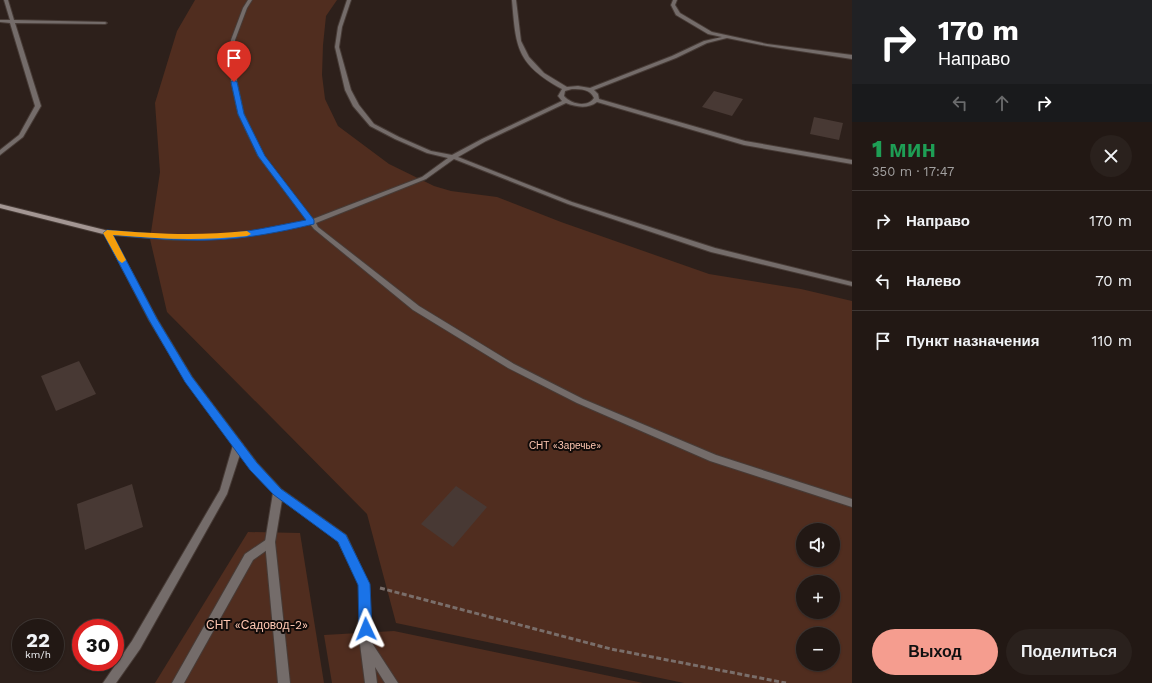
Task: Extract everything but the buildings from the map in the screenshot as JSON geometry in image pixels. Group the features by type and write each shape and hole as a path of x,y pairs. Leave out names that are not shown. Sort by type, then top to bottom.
{"street":[{"path":"0,153 21,136 38,106 6,0"},
{"path":"250,0 233,40 234,82 241,114 261,156 316,228 416,308 512,366 580,401 713,458 852,503"},
{"path":"348,0 340,27 337,47 348,90 356,106 372,125 429,152 453,157 570,203 706,248 852,284"},
{"path":"514,0 518,36 523,53 541,73 555,83 567,88 581,87 590,90 597,95 596,100"},
{"path":"675,0 673,5 678,14 710,33 767,45 852,57"},
{"path":"0,21 105,23"},
{"path":"590,90 674,57 706,42 726,37"},
{"path":"566,102 561,93 567,88"},
{"path":"0,206 107,233 173,238 242,235 312,222 424,178 453,157 484,140 566,102 583,105 596,100 744,143 852,162"},
{"path":"107,233 153,320 188,379 238,446 278,492 342,538 364,584 366,644 371,683"},
{"path":"109,683 136,645 224,491 238,446"},
{"path":"278,492 270,542 284,683"},
{"path":"178,683 249,557 270,542"},
{"path":"366,644 392,683"}],"path":[{"path":"364,584 611,649 786,683"}],"green space":[{"name":"СНТ «Заречье»","path":"195,0 337,0 326,16 322,75 325,99 338,126 389,164 434,186 451,191 497,197 561,222 709,274 801,289 852,301 852,683 684,683 396,623 367,514 167,312 150,239 160,172 155,103 177,31"},
{"name":"СНТ «Садовод-2»","path":"248,532 300,533 324,683 155,683"},
{"path":"394,631 643,683 332,683 324,635"}],"slow traffic":[{"path":"122,260 107,233 173,238 247,234"}],"route":[{"path":"234,82 241,114 261,156 288,193 312,222 242,235 212,237 173,238 107,233 153,320 188,379 238,446 278,492 342,538 364,584 366,629"}]}
